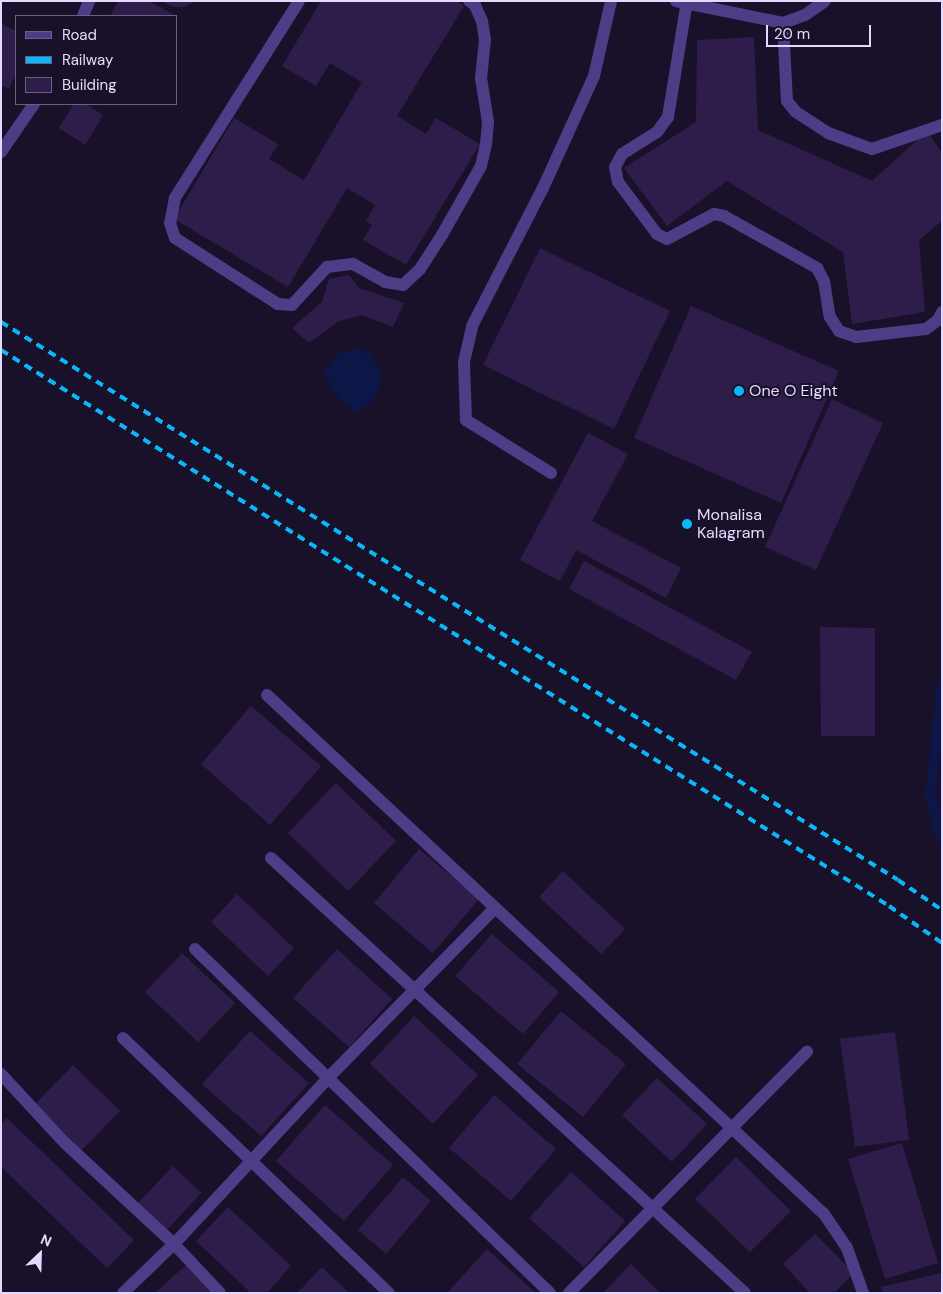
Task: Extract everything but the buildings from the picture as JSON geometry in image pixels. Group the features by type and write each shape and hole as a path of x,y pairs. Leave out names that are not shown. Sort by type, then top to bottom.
{"street":[{"path":"82,15 89,1"},
{"path":"299,1 175,198 170,223 175,238 278,304 292,305 326,267 353,264 385,282 403,285 420,269 482,166 488,122 481,78 485,40 482,21 474,5 469,1"},
{"path":"550,473 466,420 464,362 472,326 543,188 594,76 611,1"},
{"path":"825,1 805,15 784,23 683,2 668,117 657,132 622,154 615,166 618,182 657,234 667,239 714,214 724,216 817,268 824,281 830,317 839,332 856,337 926,329 938,320 942,312"},
{"path":"784,23 788,101 796,112 828,133 872,148 942,125"},
{"path":"1,152 33,105"},
{"path":"267,695 824,1214 847,1248 862,1293"},
{"path":"271,858 416,989 745,1293"},
{"path":"124,1293 174,1244 328,1078 495,908"},
{"path":"195,949 550,1293"},
{"path":"123,1038 389,1293"},
{"path":"569,1293 807,1052"},
{"path":"1,1074 65,1143 174,1244 220,1293"}],"shaded area":[{"path":"359,349 372,354 382,379 373,402 356,412 341,401 323,373 341,352"}],"waterway":[{"path":"942,686 930,796 942,840"}],"railway":[{"path":"1,322 898,880 942,910"},
{"path":"1,350 889,906 942,943"}],"place":[{"name":"One O Eight","path":"739,391"},
{"name":"Monalisa Kalagram","path":"687,524"}]}
